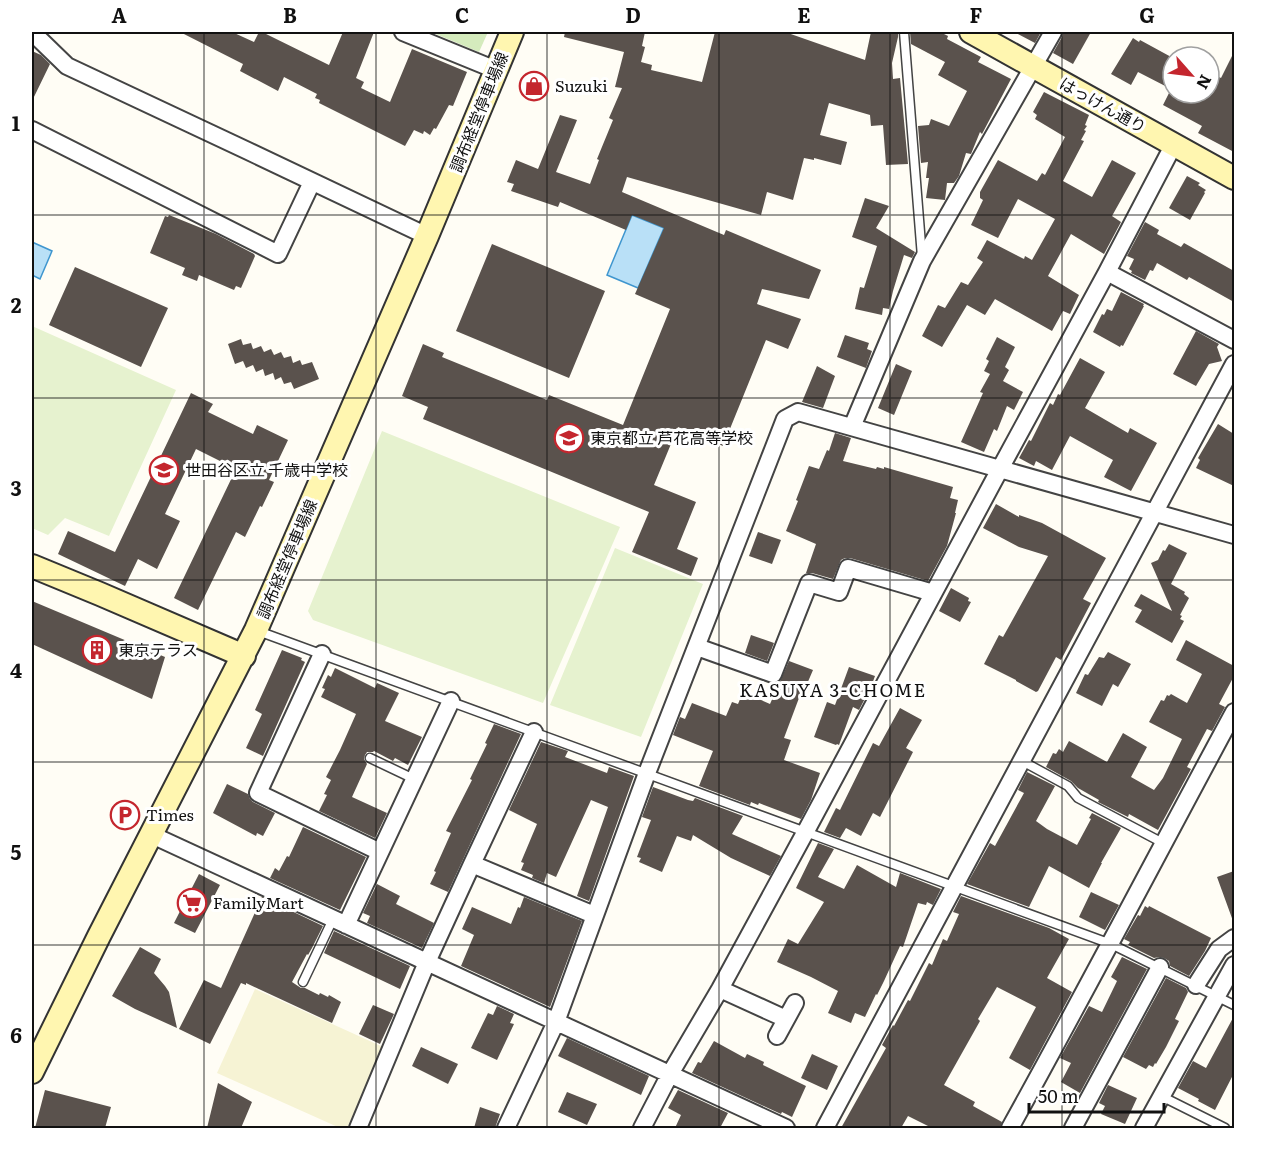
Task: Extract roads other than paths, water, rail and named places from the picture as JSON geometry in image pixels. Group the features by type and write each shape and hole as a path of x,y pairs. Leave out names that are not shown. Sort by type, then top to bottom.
{"main road":[{"name":"調布経堂停車場線","path":"32,1071 244,656 427,236 512,32"},
{"name":"はっけん通り","path":"971,32 1234,178"},
{"path":"32,566 244,656"}],"street":[{"path":"32,32 67,66 427,236"},
{"path":"403,32 496,70"},
{"path":"852,427 922,261 1053,32"},
{"path":"32,130 278,254 312,182"},
{"path":"642,1128 806,831 1174,144"},
{"path":"1107,272 1234,340"},
{"path":"825,1128 1234,364"},
{"path":"506,1128 556,1022 647,773 786,419 798,412 1234,535"},
{"path":"696,647 773,674 809,583 839,592 848,568 933,593"},
{"path":"322,654 258,793 380,852"},
{"path":"339,922 380,852 451,701"},
{"path":"1010,1128 1112,944 1163,843 1234,712"},
{"path":"358,1128 427,962 534,732"},
{"path":"152,835 786,1128"},
{"path":"472,864 594,915"},
{"path":"1196,985 1219,949 1234,938"},
{"path":"1144,1128 1234,965"},
{"path":"1073,1128 1160,967"},
{"path":"720,989 786,1019"},
{"path":"777,1036 795,1003"}],"lane":[{"path":"904,32 922,261"},
{"path":"256,630 1112,944 1234,1005"},
{"path":"370,758 414,779"},
{"path":"1022,761 1068,786 1078,798 1163,843"},
{"path":"303,982 339,922"},
{"path":"1161,1096 1225,1128"}],"water":[{"path":"632,215 664,228 638,288 607,275"},
{"path":"32,242 52,251 40,279 32,275"}],"place":[{"name":"Suzuki","path":"534,86"},
{"name":"東京都立 芦花高等学校","path":"569,438"},
{"name":"世田谷区立 千歳中学校","path":"164,470"},
{"name":"東京テラス","path":"97,650"},
{"name":"Times","path":"125,815"},
{"name":"FamilyMart","path":"192,903"}],"district":[{"name":"KASUYA 3-CHOME","path":"833,691"}]}
